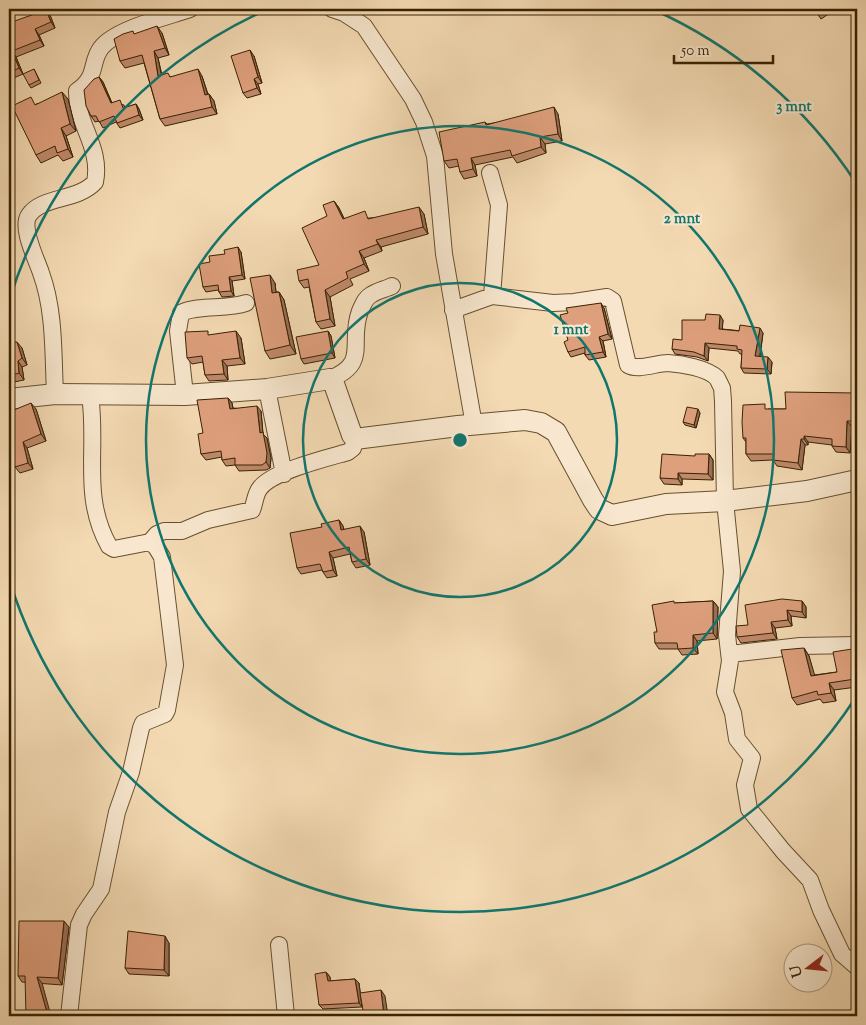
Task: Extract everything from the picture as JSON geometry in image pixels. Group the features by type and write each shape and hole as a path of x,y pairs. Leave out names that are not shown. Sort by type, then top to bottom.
{"street":[{"path":"55,394 46,290 26,224 28,216 39,207 80,194 96,182 98,160 79,109 77,91 92,75 98,51 115,36 190,9"},
{"path":"332,9 344,13 364,26 413,98 424,122 435,156 444,254 474,425"},
{"path":"490,173 499,205 492,296"},
{"path":"9,399 55,394 185,396 267,389 330,379 343,374 354,361 356,323 364,302 370,295 392,286"},
{"path":"453,310 492,296 553,302 610,298 613,301 628,364 636,367 667,363 692,367 715,375 720,383 723,401 725,501 732,571 727,635 730,654 725,692 737,738 752,758 745,785 749,808 783,852 810,880 821,910 842,954 857,967"},
{"path":"185,396 178,331 181,313 188,309 227,308 246,303"},
{"path":"90,395 93,418 92,502 106,540 109,546 114,549 150,542 157,534 164,531 182,531 208,520 252,510 259,489 264,483 306,463 348,452 353,448 355,439 334,384 330,379"},
{"path":"267,389 284,474"},
{"path":"355,439 524,420 549,426 556,432 566,448 593,500 606,514 618,515 666,504 725,501 807,491 857,480"},
{"path":"70,1016 79,925 100,889 117,812 131,772 141,728 143,723 165,714 173,684 175,665 164,566 156,547 150,542"},
{"path":"730,654 800,646 857,645"},
{"path":"279,945 286,1016"}],"building":[{"path":"814,9 824,9 817,13"},
{"path":"847,9 857,9 857,22"},
{"path":"46,10 51,22 35,29 40,40 12,51 19,68 9,73 9,23"},
{"path":"157,26 165,48 154,51 158,76 168,73 170,77 198,69 205,95 209,94 212,107 160,119 142,55 120,61 114,39 123,34 133,31 134,34"},
{"path":"250,50 258,77 254,79 257,88 243,93 231,56"},
{"path":"34,69 39,80 29,85 23,74"},
{"path":"99,77 111,103 120,100 123,108 136,104 139,115 117,123 114,116 99,122 96,116 91,116 86,106 84,90 94,79"},
{"path":"62,92 70,124 61,128 68,149 57,153 55,146 36,155 12,106 31,97 35,105"},
{"path":"554,107 558,134 540,137 541,147 512,156 510,150 471,158 473,169 460,172 457,159 444,161 439,132 485,122 486,125"},
{"path":"334,201 343,219 365,211 368,219 419,207 423,227 376,240 378,244 359,251 364,264 346,272 348,278 325,290 330,319 316,322 308,279 299,281 297,270 319,265 302,228 327,216 323,205"},
{"path":"238,247 242,275 229,277 231,291 219,292 218,285 203,287 199,264 210,262 209,256 225,254 224,250"},
{"path":"270,275 272,293 279,292 290,345 265,351 250,278"},
{"path":"601,303 608,334 599,337 603,352 585,355 585,347 568,352 564,342 568,340 560,315 568,313 566,308"},
{"path":"706,314 720,315 719,329 739,331 740,325 760,328 755,356 768,357 767,369 741,368 742,350 737,349 737,346 705,343 704,356 694,352 672,349 673,339 682,340 682,320 705,320"},
{"path":"208,331 208,335 236,331 240,358 222,360 224,374 205,375 202,356 187,358 185,332"},
{"path":"328,331 332,353 301,359 296,337"},
{"path":"9,342 17,342 22,358 18,361 19,373 9,376"},
{"path":"785,392 857,393 857,421 847,421 846,447 832,446 832,439 804,436 804,439 801,439 798,463 773,460 774,454 746,454 746,438 743,438 742,422 743,405 765,404 765,409 786,409"},
{"path":"228,398 230,409 257,406 260,433 263,432 267,453 266,462 262,465 235,465 235,458 222,460 221,451 201,454 198,434 203,433 197,400"},
{"path":"31,403 41,434 23,442 28,463 15,467 12,456 9,457 9,412"},
{"path":"687,407 698,409 694,425 683,422"},
{"path":"662,454 695,456 695,454 709,454 708,474 678,473 678,479 660,478"},
{"path":"339,520 341,530 360,526 366,559 352,562 349,547 329,552 333,570 323,572 320,564 297,568 290,533 322,527 321,524"},
{"path":"782,599 802,601 802,612 787,610 788,620 771,622 773,633 737,637 736,626 748,625 745,605"},
{"path":"674,601 674,603 713,601 713,633 693,635 693,648 678,649 677,643 655,643 654,632 657,632 652,605"},
{"path":"804,648 811,676 837,672 833,652 852,649 855,679 829,683 831,693 818,695 817,691 792,698 781,650"},
{"path":"19,921 64,921 58,978 37,977 48,1016 26,1016 25,976 18,976"},
{"path":"128,931 165,936 164,970 125,968"},
{"path":"326,972 328,981 355,979 359,1003 319,1005 315,974"},
{"path":"381,990 384,1016 364,1016 360,993"}]}
